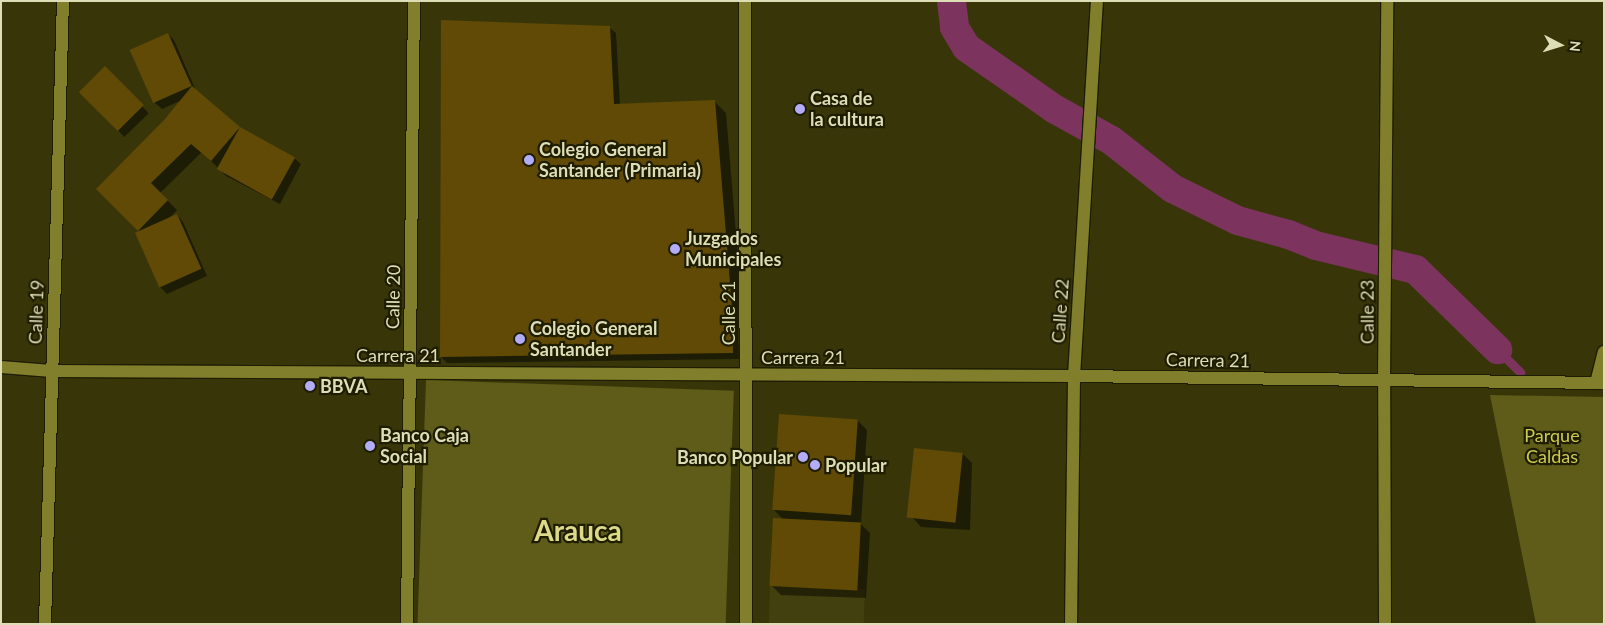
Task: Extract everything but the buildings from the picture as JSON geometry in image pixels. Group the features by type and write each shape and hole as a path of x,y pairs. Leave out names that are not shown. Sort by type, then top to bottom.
{"street":[{"name":"Calle 19","path":"45,624 63,1"},
{"name":"Calle 20","path":"407,624 414,1"},
{"name":"Calle 21","path":"745,1 746,624"},
{"name":"Calle 22","path":"1071,624 1074,376 1097,1"},
{"name":"Calle 23","path":"1385,624 1384,381 1387,1"},
{"path":"1600,383 1604,352"},
{"name":"Carrera 21","path":"1,367 52,371 1074,376 1600,383"}],"shaded area":[{"path":"770,586 865,589 864,624 769,624"}],"green space":[{"path":"426,380 734,391 726,624 417,624"},
{"name":"Parque Caldas","path":"1490,395 1604,397 1604,624 1536,624"}],"waterway":[{"path":"951,1 954,27 966,47 1055,109 1111,140 1172,188 1237,220 1288,234 1315,245 1415,269 1497,349"},
{"path":"1497,349 1520,372"}],"place":[{"name":"Casa de la cultura","path":"800,109"},
{"name":"Colegio General Santander (Primaria)","path":"529,160"},
{"name":"Juzgados Municipales","path":"675,249"},
{"name":"Colegio General Santander","path":"520,339"},
{"name":"BBVA","path":"310,386"},
{"name":"Banco Caja Social","path":"370,446"},
{"name":"Banco Popular","path":"803,457"},
{"name":"Popular","path":"815,465"}],"district":[{"name":"Arauca","path":"578,530"}]}
